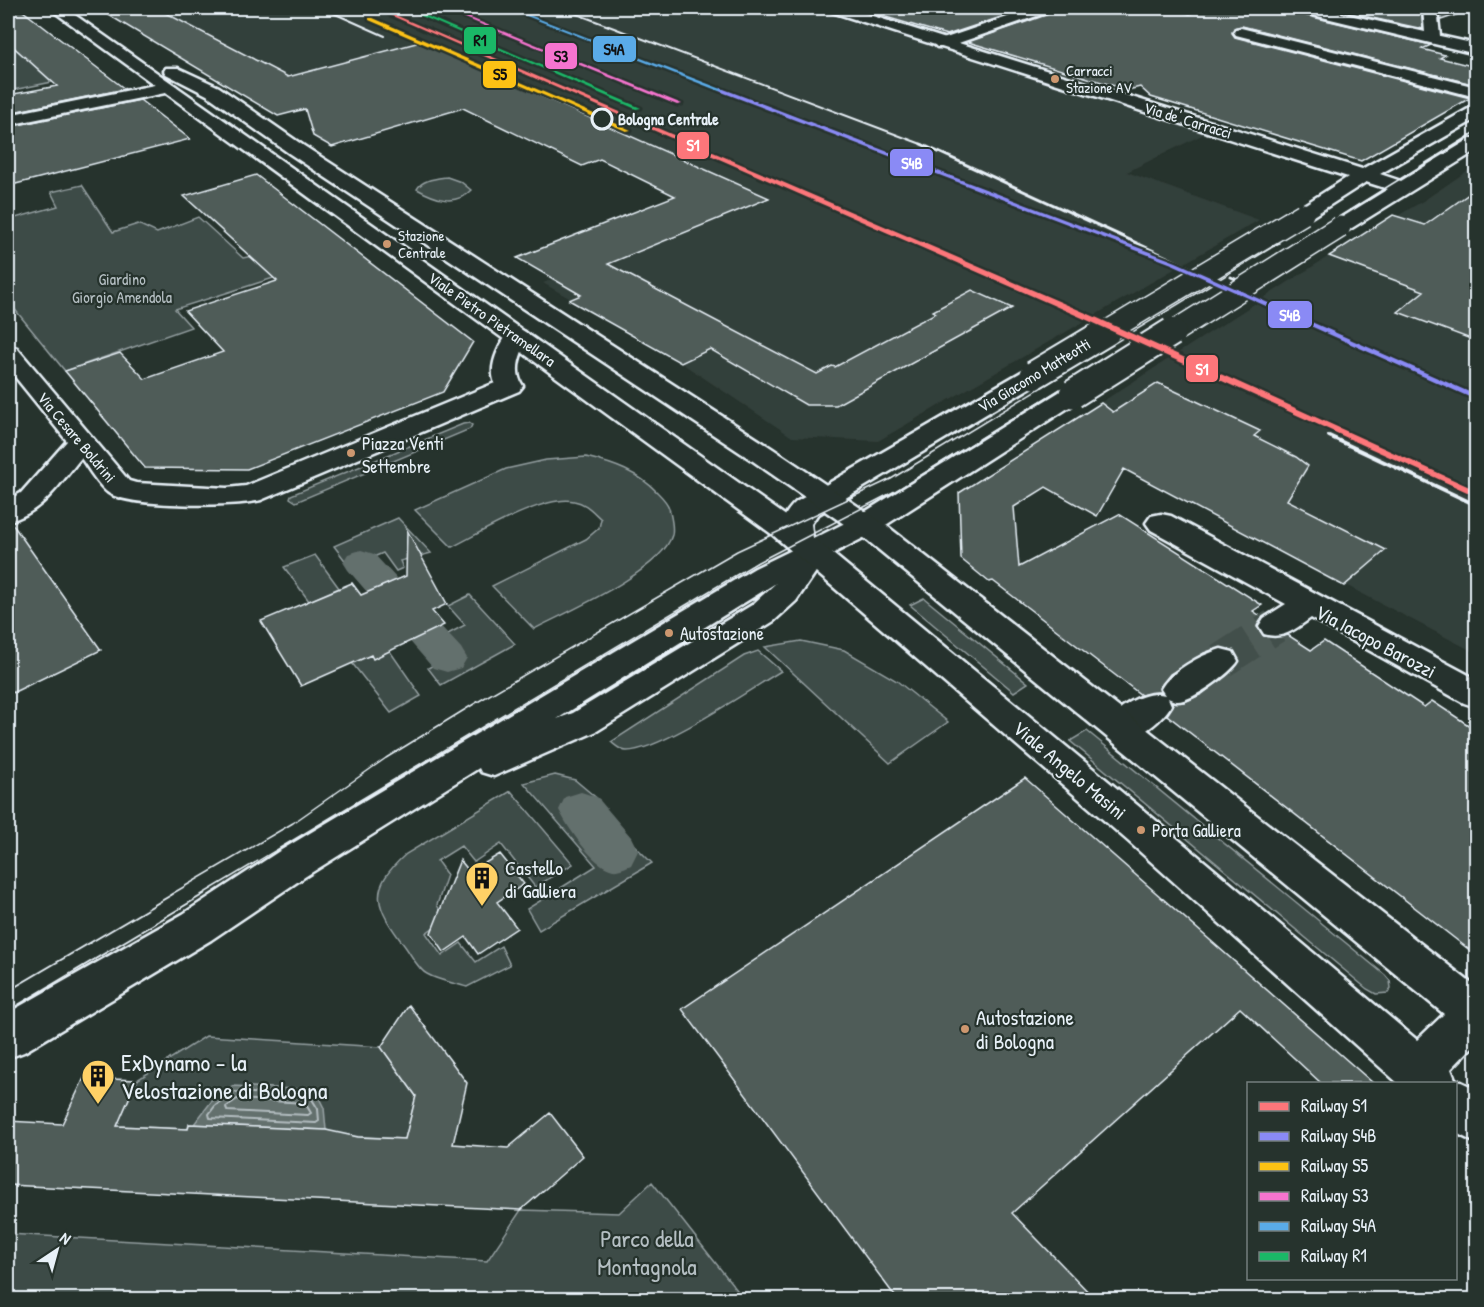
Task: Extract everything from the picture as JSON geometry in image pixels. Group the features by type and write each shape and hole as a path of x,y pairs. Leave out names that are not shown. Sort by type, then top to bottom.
{"main road":[{"name":"Viale Pietro Pietramellara","path":"57,8 806,546"},
{"name":"Via de' Carracci","path":"834,8 942,44 1404,188"},
{"path":"942,44 1046,8"},
{"path":"1430,8 1433,39"},
{"path":"1296,9 1476,50"},
{"path":"1262,22 1241,32 1476,92"},
{"name":"Viale Pietro Pietramellara","path":"106,25 180,76 213,91 297,150 825,496 865,525"},
{"name":"Viale Pietro Pietramellara","path":"169,87 185,87 198,91 268,137 297,150"},
{"path":"8,120 169,87"},
{"name":"Via Giacomo Matteotti","path":"1476,112 1365,175 1034,375 825,496 806,508 797,518 795,528 806,546 865,525 1476,143"},
{"name":"Via Cesare Boldrini","path":"8,352 119,487 126,490 227,497 251,494 510,386 505,382 503,375 517,337"},
{"path":"8,512 32,499 80,442"},
{"name":"Via Iacopo Barozzi","path":"1161,523 1308,605 1476,694"},
{"path":"865,525 1476,1013 1427,1077"},
{"path":"8,1037 197,927 308,875 508,754 585,722 763,613 785,593 806,546"},
{"name":"Viale Angelo Masini","path":"806,546 1427,1077"},
{"name":"Via Iacopo Barozzi","path":"1275,626 1308,605"},
{"path":"1122,728 1221,661"},
{"path":"1457,1104 1476,1120"}],"shaded area":[{"path":"109,8 808,8 1208,132 1127,172 1259,220 878,441 792,437 683,364 543,283 602,259 732,186 419,44 242,91"},
{"path":"1476,165 1476,653 1190,504 1184,486 1215,460 1100,403 1329,256 1423,201"}],"green space":[{"path":"8,42 52,82 8,91"},
{"path":"447,177 461,182 471,190 458,198 445,200 417,189 425,182"},
{"name":"Giardino Giorgio Amendola","path":"82,185 113,232 138,224 157,233 198,217 243,258 257,255 280,276 175,309 191,327 65,371 8,301 8,220 58,206 51,192"},
{"path":"469,423 472,425 470,429 296,502 290,498 291,495"},
{"path":"586,457 625,470 650,486 668,506 672,535 665,549 633,576 534,629 492,586 586,539 599,528 601,519 582,504 562,500 547,503 513,516 452,547 415,510 506,469 546,460"},
{"path":"398,518 431,553 400,561 403,568 396,571 383,553 350,567 334,546"},
{"path":"315,555 339,588 309,601 284,567"},
{"path":"470,595 515,644 441,685 428,668 456,653 442,637 465,625 448,606"},
{"path":"924,598 1028,683 1014,692 910,605"},
{"path":"801,641 844,650 897,681 948,722 890,763 765,647"},
{"path":"387,647 421,696 391,713 352,663"},
{"path":"758,651 781,671 682,731 660,741 627,751 611,742 744,656"},
{"path":"1087,731 1385,975 1390,981 1391,988 1388,993 1376,994 1367,989 1070,741"},
{"path":"555,775 575,780 599,800 570,816 603,857 631,842 652,863 539,930 527,909 596,866 524,783"},
{"path":"511,791 573,864 535,887 501,844 474,862 461,846 437,861 447,875 437,905 445,919 426,933 442,956 461,943 476,962 501,946 510,965 467,987 442,980 424,972 387,920 382,909 380,889 393,867 406,854"},
{"path":"206,1036 381,1047 416,1096 405,1139 328,1135 329,1131 326,1130 190,1124 188,1129 117,1126 137,1080"},
{"name":"Parco della Montagnola","path":"652,1182 744,1299 8,1299 8,1234 487,1261 521,1210 619,1213"}],"water":[{"path":"232,1086 315,1090 324,1108 326,1130 194,1124 211,1102"}],"building":[{"path":"8,8 19,8 125,89 8,113 8,95 57,86 8,42"},
{"path":"97,8 156,8 288,77 420,42 769,198 608,264 817,374 832,366 835,367 936,313 933,311 972,290 1012,308 836,405 806,405 710,349 681,363 569,300 581,295 517,258 675,196 600,159 582,166 463,108 332,147 313,136 305,109 278,116"},
{"path":"880,8 1028,8 947,35 879,15"},
{"path":"1055,8 1166,8 1190,14 1205,8 1293,8 1296,13 1431,45 1422,49 1445,55 1440,58 1476,67 1476,85 1242,26 1234,28 1232,33 1235,37 1470,98 1361,161 1151,97 1140,87 1128,90 968,42 1052,13"},
{"path":"1326,8 1421,8 1423,29"},
{"path":"1439,8 1461,8 1462,13 1441,20"},
{"path":"140,100 190,139 8,186 8,127"},
{"path":"256,175 473,342 443,392 247,469 145,468 65,371 120,353 145,379 223,352 185,311 277,281 184,196"},
{"path":"1476,189 1476,341 1398,312 1424,291 1329,256 1393,215 1425,225"},
{"path":"1158,383 1260,431 1254,436 1296,457 1308,466 1287,500 1386,550 1344,586 1124,469 1097,516 1046,487 1014,507 1019,567 1119,514 1262,605 1253,611 1262,617 1257,627 1264,636 1277,638 1288,635 1311,650 1324,641 1424,707 1432,701 1476,730 1476,955 1167,715 1173,706 1172,702 1184,702 1202,694 1236,668 1240,660 1234,650 1220,647 1204,653 1170,674 1159,688 1160,692 1141,695 961,559 959,493 1101,403 1113,412"},
{"path":"11,522 101,650 8,695 8,523"},
{"path":"407,530 447,604 432,611 444,625 373,659 371,655 301,686 261,621 352,583 361,595 406,576"},
{"name":"Autostazione di Bologna","path":"1025,778 1372,1082 1320,1082 1240,1008 1012,1213 1095,1299 897,1299 682,1009"},
{"name":"Castello di Galliera","path":"500,854 524,884 497,902 517,928 478,954 466,937 444,952 431,933 460,860 470,872"},
{"name":"ExDynamo - la Velostazione di Bologna","path":"409,1005 467,1083 453,1144 508,1148 550,1113 583,1156 521,1210 8,1185 8,1121 62,1124 84,1078 137,1080 117,1126 188,1129 189,1124 326,1130 358,1137 405,1139 416,1096 381,1047"}],"waterway":[{"path":"361,562 394,598"},
{"path":"401,607 447,658"},
{"path":"581,810 615,851"}],"tunnel":[{"path":"1221,661 1275,626"}],"tram line":[{"path":"201,895 758,562 897,490 1476,132"},
{"path":"170,895 293,823 386,758 474,704 737,551 891,479 1279,243"},
{"path":"8,991 173,894"},
{"path":"8,1011 204,894"}],"railway":[{"path":"322,8 385,36"},
{"path":"561,8 924,145"},
{"path":"921,144 1241,291"},
{"path":"1231,277 1255,288"},
{"path":"1329,436 1476,505"}],"rail line":[{"name":"S1","path":"376,8 1090,318 1476,493"},
{"name":"R1","path":"405,8 638,108"},
{"name":"S3","path":"443,8 679,104"},
{"name":"S4A","path":"508,8 721,90"},
{"name":"S5","path":"371,19 628,130"},
{"name":"S4B","path":"721,90 1174,263 1476,398"}],"place":[{"name":"Carracci Stazione AV","path":"1055,79"},
{"name":"Bologna Centrale","path":"602,119"},
{"name":"Stazione Centrale","path":"387,244"},
{"name":"Piazza Venti Settembre","path":"351,453"},
{"name":"Autostazione","path":"669,633"},
{"name":"Porta Galliera","path":"1141,830"},
{"name":"Castello di Galliera","path":"482,907"},
{"name":"Autostazione di Bologna","path":"965,1029"},
{"name":"ExDynamo - la Velostazione di Bologna","path":"98,1105"}]}
